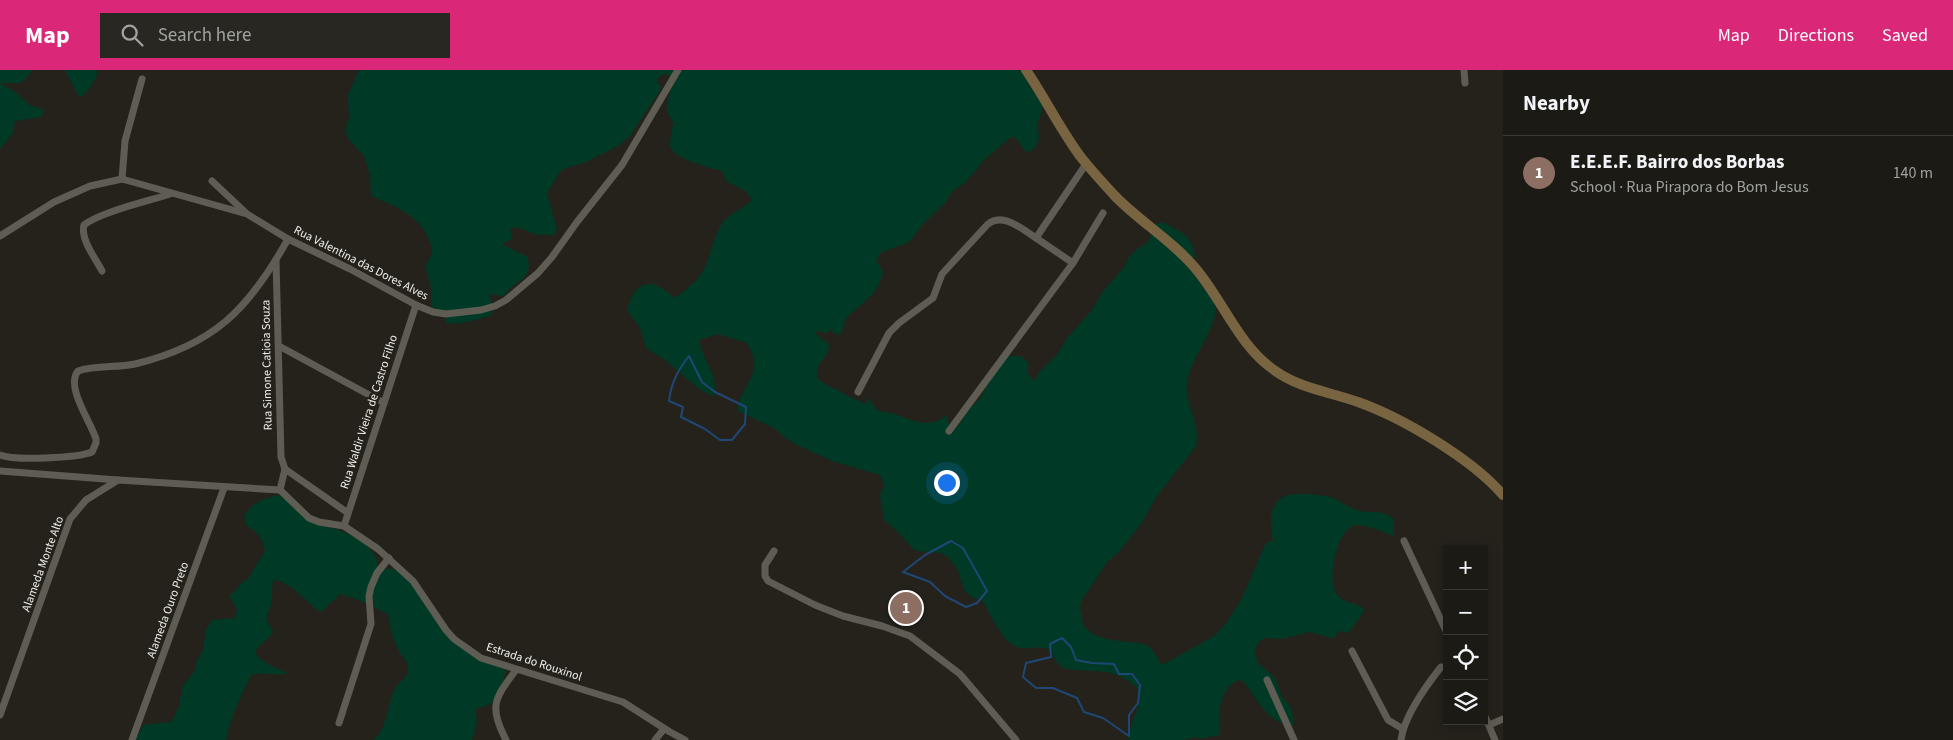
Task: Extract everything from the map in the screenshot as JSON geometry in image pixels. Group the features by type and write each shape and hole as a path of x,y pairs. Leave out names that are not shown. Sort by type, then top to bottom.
{"street":[{"name":"Rua Valentina das Dores Alves","path":"0,236 54,202 90,186 122,179 248,214 288,239 433,312 446,314 481,310 495,306 519,290 552,257 622,165 678,70"},
{"path":"1026,70 1086,164 1131,212 1187,259 1207,284 1250,346 1272,369 1297,383 1368,406 1406,424 1454,454 1487,479 1503,495"},
{"path":"1464,70 1465,83"},
{"path":"122,179 126,140 142,78"},
{"path":"1036,238 1086,164"},
{"path":"212,181 248,214"},
{"path":"102,271 86,239 83,229 84,225 120,209 172,194"},
{"path":"949,431 1073,263 1103,213"},
{"path":"858,392 894,328 933,298 942,274 991,221 1002,219 1008,221 1073,263"},
{"path":"0,455 12,457 65,457 92,452 95,448 96,439 80,405 76,391 75,378 78,370 132,364 164,356 187,347 209,334 240,308 276,260 288,239"},
{"name":"Rua Simone Catioia Souza","path":"276,260 280,447 285,469 280,490"},
{"name":"Rua Waldir Vieira de Castro Filho","path":"344,526 416,305"},
{"path":"278,346 384,403"},
{"path":"285,469 348,513"},
{"path":"0,471 224,488 280,490"},
{"name":"Alameda Monte Alto","path":"0,714 70,519 86,500 118,480"},
{"name":"Alameda Ouro Preto","path":"132,740 224,488"},
{"name":"Estrada do Rouxinol","path":"280,490 309,518 319,522 344,526 367,540 412,580 454,639 481,658 623,702 664,729 685,740"},
{"path":"1404,541 1443,624"},
{"path":"774,551 765,566 764,576 768,581 815,606 910,636 960,674 1016,740"},
{"path":"339,722 371,624 369,596 371,587 377,573 388,558"},
{"path":"1352,651 1388,720 1403,729"},
{"path":"1401,740 1403,729 1426,688 1443,668"},
{"path":"506,740 495,711 500,694 516,670"},
{"path":"1267,680 1294,740"},
{"path":"1495,740 1489,726 1503,720"},
{"path":"655,740 664,729"}],"green space":[{"path":"0,70 33,70 21,83 0,83"},
{"path":"65,70 98,70 94,81 82,97 78,95"},
{"path":"359,70 1021,70 1024,77 1028,79 1030,88 1037,92 1045,101 1037,124 1038,143 1030,152 1025,151 1015,137 1010,138 985,159 966,182 952,192 946,202 923,224 909,242 880,253 877,262 883,272 878,286 870,297 848,316 840,334 837,335 830,330 827,333 815,331 818,336 830,345 817,370 817,378 867,404 867,399 869,398 878,410 910,420 927,423 947,416 950,429 953,430 959,425 966,412 980,399 993,375 1008,356 1021,356 1029,364 1027,373 1034,381 1040,371 1056,356 1068,337 1092,310 1103,291 1125,266 1129,257 1147,243 1157,224 1163,222 1185,235 1192,244 1195,257 1189,260 1194,275 1206,290 1215,307 1213,323 1189,373 1187,382 1188,398 1195,421 1196,446 1157,496 1141,524 1119,552 1107,562 1082,600 1079,610 1082,611 1082,621 1087,629 1104,638 1146,645 1154,652 1161,664 1214,636 1226,623 1241,600 1265,545 1273,541 1271,521 1275,505 1286,496 1295,494 1330,497 1359,511 1385,514 1394,519 1394,536 1365,526 1356,525 1349,528 1344,534 1335,554 1333,586 1336,593 1339,597 1365,610 1350,631 1346,633 1340,630 1335,637 1332,638 1310,632 1282,639 1266,638 1261,640 1256,647 1255,654 1258,663 1275,678 1282,697 1290,706 1294,719 1293,725 1285,724 1271,716 1264,710 1244,682 1238,680 1226,690 1223,697 1219,720 1220,735 1184,740 1128,740 1138,707 1138,689 1129,681 1112,673 1063,668 1055,660 1051,650 1039,647 1021,648 1009,642 1003,636 982,600 973,598 965,591 957,569 948,557 941,553 913,549 884,520 880,496 884,485 880,475 832,461 793,443 776,429 738,411 739,401 753,372 752,354 747,343 718,334 699,340 713,374 714,397 699,389 665,360 646,348 640,328 627,311 634,293 639,287 651,284 658,286 674,298 685,290 704,270 721,225 730,215 752,200 745,191 726,181 722,171 685,159 673,151 670,143 673,123 667,109 671,88 669,75 664,74 658,78 657,81 661,87 659,92 630,136 618,146 586,162 563,169 560,172 547,193 557,229 554,235 538,235 517,227 510,229 512,239 503,245 528,257 529,266 526,276 504,296 489,294 493,308 490,316 468,322 446,323 445,317 431,306 431,288 425,265 430,259 432,250 425,231 405,212 371,196 370,175 364,156 349,140 345,131 349,117 348,95"},
{"path":"0,83 18,94 29,105 44,111 41,117 15,121 13,133 0,149"},
{"path":"279,495 326,526 347,533 364,543 375,555 379,569 394,569 407,578 442,627 471,651 501,666 506,671 494,701 489,705 475,708 477,722 472,740 373,740 382,729 394,690 407,675 408,671 408,665 393,638 388,614 359,600 340,594 321,612 287,585 273,580 271,605 266,619 273,632 258,647 255,653 265,662 288,673 251,675 233,715 226,740 135,740 143,725 171,722 177,712 176,710 179,708 182,687 195,670 197,660 203,651 206,629 212,620 235,618 237,609 229,596 241,582 247,580 265,551 259,536 246,525 244,516 259,501"}],"waterway":[{"path":"689,356 702,382 715,392 746,407 745,424 732,440 720,440 705,429 681,417 683,407 669,401 671,388 689,356"},
{"path":"951,541 963,548 987,591 977,603 966,607 945,596 930,582 903,572 925,555 951,541"},
{"path":"1062,638 1071,647 1076,660 1114,664 1119,674 1132,674 1140,685 1138,703 1129,715 1129,736 1103,718 1084,712 1077,698 1053,688 1036,688 1023,677 1026,663 1051,657 1050,644 1062,638"}],"place":[{"name":"E.E.E.F. Bairro dos Borbas","path":"906,608"}]}
